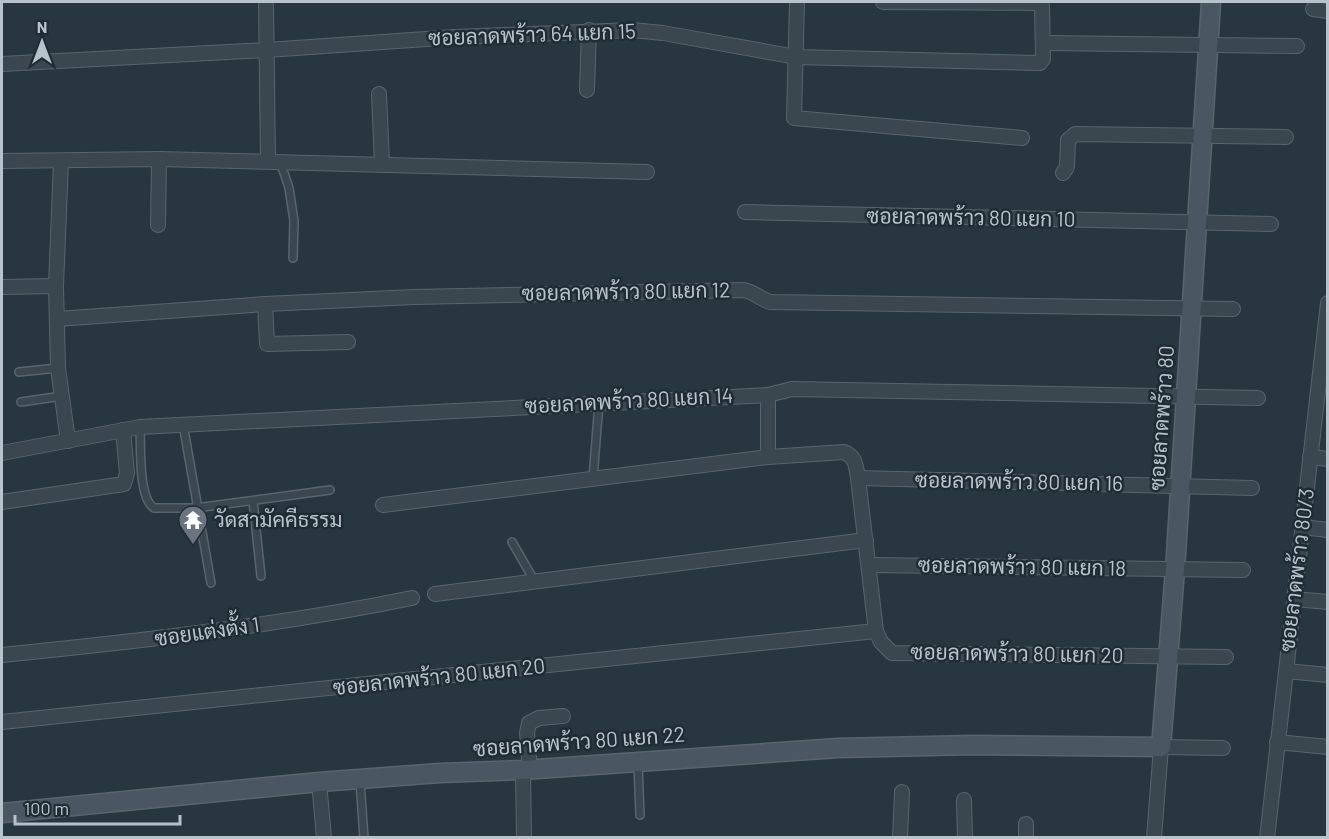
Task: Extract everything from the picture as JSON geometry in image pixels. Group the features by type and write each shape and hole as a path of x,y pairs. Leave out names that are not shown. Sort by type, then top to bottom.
{"street":[{"path":"266,2 274,161"},
{"path":"797,2 794,118 1022,138"},
{"path":"883,2 1040,3 1042,5 1043,43 1297,46"},
{"name":"ซอยลาดพร้าว 80","path":"1154,837 1175,570 1211,2"},
{"path":"587,90 590,30"},
{"name":"ซอยลาดพร้าว 64 แยก 15","path":"2,64 71,62 590,30 663,33 795,57 1040,63 1043,59 1043,43"},
{"path":"379,94 382,163"},
{"path":"1063,173 1067,167 1068,140 1075,134 1286,137"},
{"path":"158,225 159,159"},
{"path":"2,161 159,159 382,163 647,172"},
{"path":"61,161 56,285 58,368 68,441"},
{"name":"ซอยลาดพร้าว 80 แยก 10","path":"746,212 1271,224"},
{"path":"2,287 56,285"},
{"name":"ซอยลาดพร้าว 80 แยก 12","path":"57,319 265,304 414,297 744,290 752,291 770,302 1233,309"},
{"path":"265,304 267,344 348,342"},
{"name":"ซอยลาดพร้าว 80/3","path":"1267,837 1310,457 1323,381 1327,308"},
{"name":"ซอยลาดพร้าว 80 แยก 14","path":"2,453 140,427 768,395 792,389 1258,398"},
{"path":"768,395 768,457"},
{"path":"2,502 124,484 127,473 123,430"},
{"path":"383,505 768,457 844,452 855,460 876,631"},
{"path":"1310,457 1328,459"},
{"name":"ซอยลาดพร้าว 80 แยก 16","path":"858,478 1252,488"},
{"path":"1302,527 1328,530"},
{"path":"435,594 866,540"},
{"name":"ซอยลาดพร้าว 80 แยก 18","path":"869,565 1243,570"},
{"name":"ซอยแต่งตั้ง 1","path":"2,654 201,634 338,613 412,598"},
{"path":"1294,599 1328,602"},
{"name":"ซอยลาดพร้าว 80 แยก 20","path":"2,723 876,631 881,642 892,653 1168,656"},
{"path":"1168,656 1226,657"},
{"path":"1286,671 1328,675"},
{"path":"524,837 529,723 539,718 563,716"},
{"path":"1278,742 1328,747"},
{"name":"ซอยลาดพร้าว 80 แยก 22","path":"2,813 319,782 838,748 974,745 1161,747"},
{"path":"1161,747 1223,748"},
{"path":"319,782 324,837"},
{"path":"900,837 902,792"},
{"path":"964,800 965,837"}],"lane":[{"path":"274,161 289,188 294,221 292,258"},
{"path":"19,372 58,368"},
{"path":"21,402 62,396"},
{"path":"593,478 599,403"},
{"path":"183,424 211,583"},
{"path":"140,427 144,491 149,505 161,510 196,508 330,490"},
{"path":"253,501 261,576"},
{"path":"512,542 535,582"},
{"path":"638,762 640,815"},
{"path":"360,779 364,837"}],"place":[{"name":"วัดสามัคคีธรรม","path":"193,546"}]}
